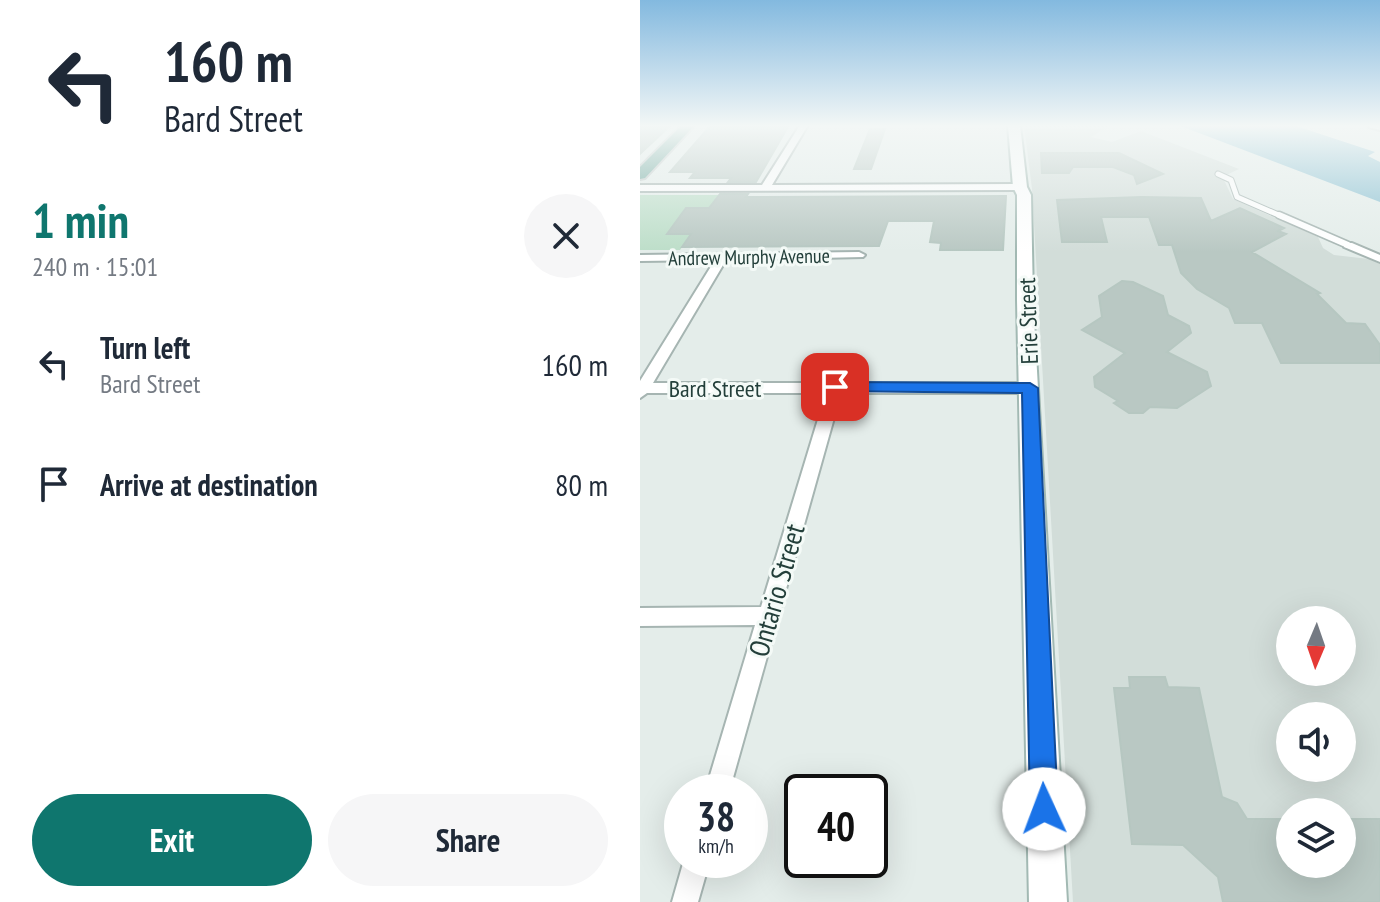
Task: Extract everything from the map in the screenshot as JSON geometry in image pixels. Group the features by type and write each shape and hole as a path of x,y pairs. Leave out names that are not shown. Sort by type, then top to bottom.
{"street":[{"path":"765,188 778,167"},
{"name":"Erie Street","path":"1018,167 1024,195 1048,902"},
{"path":"640,188 1020,187"},
{"path":"1348,245 1380,259"},
{"name":"Andrew Murphy Avenue","path":"640,258 859,255"},
{"path":"641,390 722,258"},
{"name":"Ontario Street","path":"722,774 835,387"},
{"name":"Bard Street","path":"641,390 1030,388"},
{"path":"640,617 768,616"},
{"path":"685,902 692,878"}],"lane":[{"path":"1218,174 1231,180 1237,197 1348,245"}],"shaded area":[{"path":"1029,167 1234,167 1239,169 1220,178 1233,199 1318,237 1323,248 1334,255 1369,259 1380,264 1380,902 1073,902"}],"green space":[{"path":"640,195 719,195 709,208 686,209 667,233 691,234 680,250 640,250"}],"water":[{"path":"1288,167 1380,167 1380,202"}],"building":[{"path":"674,167 765,167 756,182 728,182 731,178 690,178 695,172 670,172"},
{"path":"1042,167 1073,167 1069,173 1042,173"},
{"path":"1113,167 1149,167 1163,174 1137,184 1134,175"},
{"path":"720,194 748,194 746,197 1006,196 1003,250 940,250 941,243 930,242 934,221 888,221 879,246 682,247 691,234 667,234 686,208 709,208"},
{"path":"1201,198 1211,221 1240,208 1284,228 1278,231 1286,234 1252,252 1320,293 1317,294 1346,323 1365,324 1380,345 1380,363 1281,363 1262,323 1235,323 1229,308 1197,289 1181,273 1172,245 1159,245 1149,217 1101,217 1107,242 1062,242 1057,200"},
{"path":"1122,281 1133,282 1163,296 1168,315 1189,326 1191,333 1167,352 1207,372 1211,386 1177,408 1150,407 1143,413 1129,413 1114,403 1118,401 1095,387 1094,377 1125,353 1082,330 1102,317 1099,296"},
{"path":"1129,677 1165,677 1168,687 1199,688 1222,797 1237,803 1247,819 1276,819 1276,878 1356,878 1356,819 1380,819 1380,902 1223,902 1218,877 1183,845 1132,844 1114,688 1130,688"}],"route":[{"path":"835,387 1030,388 1044,809"}]}
